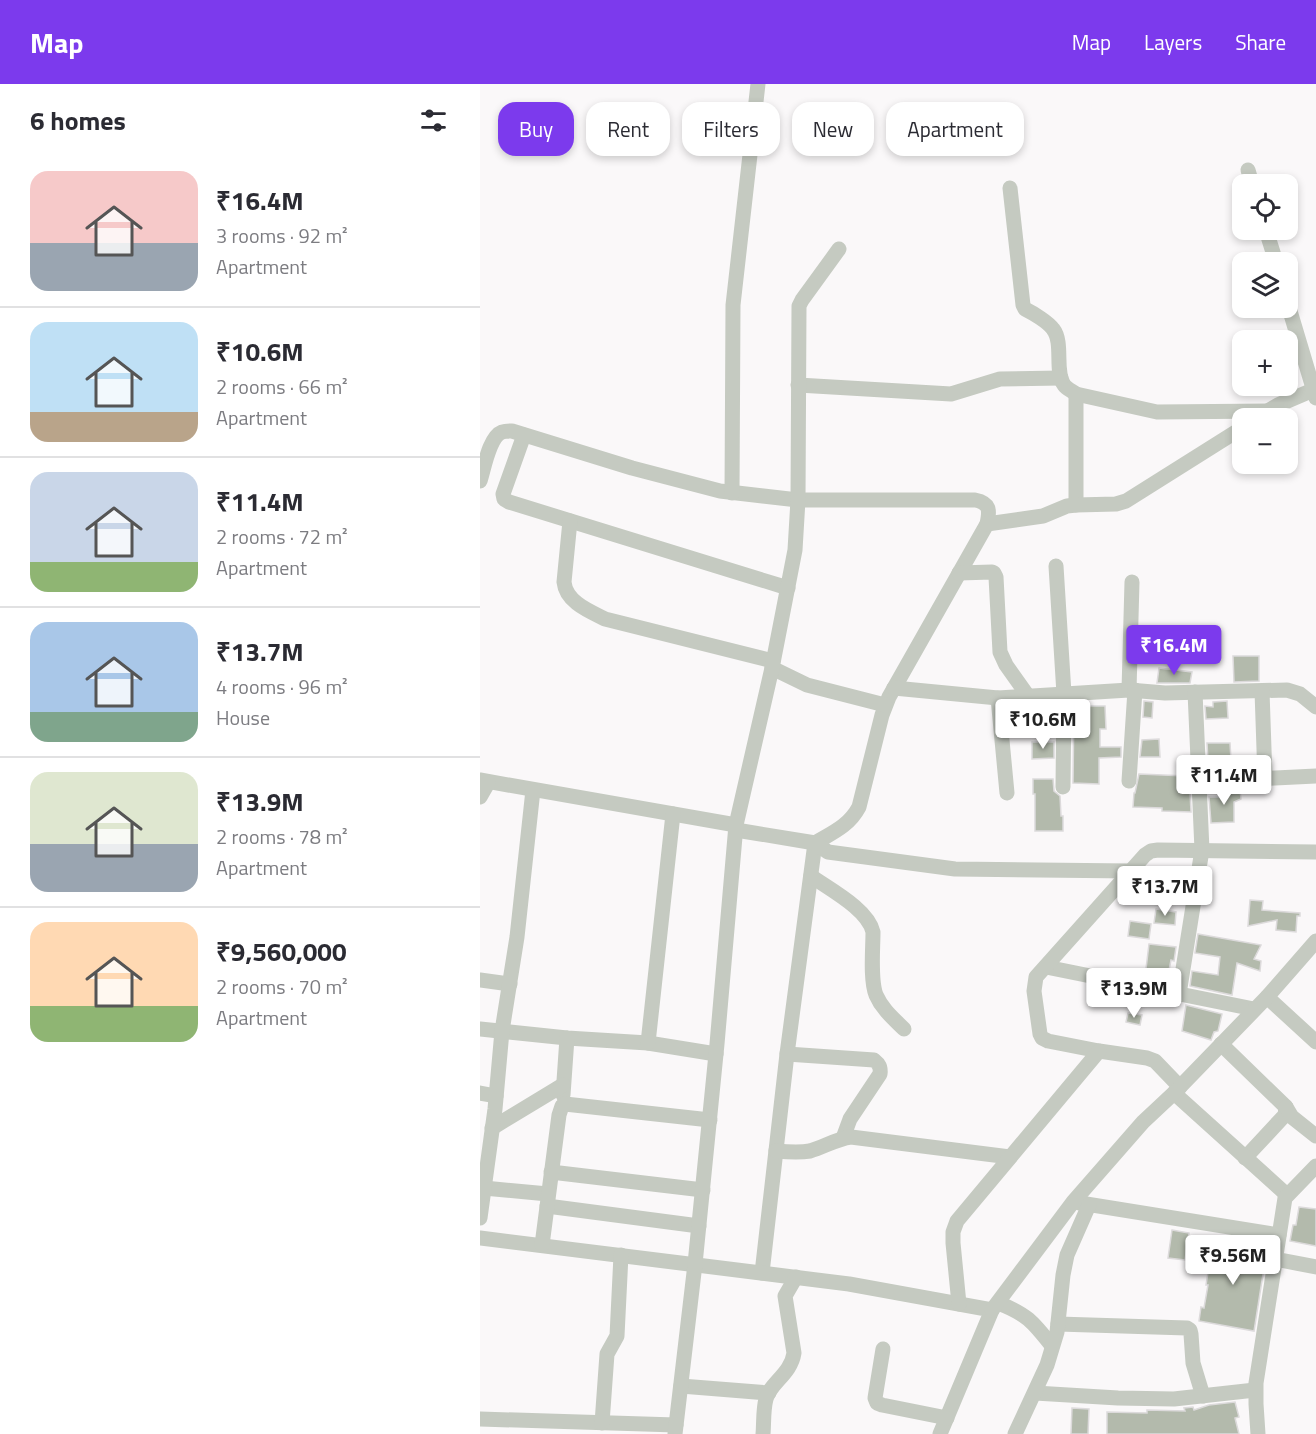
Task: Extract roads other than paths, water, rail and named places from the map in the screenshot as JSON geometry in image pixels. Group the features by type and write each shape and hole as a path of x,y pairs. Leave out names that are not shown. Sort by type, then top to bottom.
{"street":[{"path":"732,493 733,305 758,84"},
{"path":"1010,188 1023,306 1052,328 1058,343 1061,378 1064,385 1076,394 1157,412 1232,414"},
{"path":"480,1419 555,1428 602,1423 676,1429 710,1120 736,827 795,550 798,500 799,306 839,249"},
{"path":"1276,408 1314,387 1292,318"},
{"path":"798,385 951,394 1000,379 1061,378"},
{"path":"1076,394 1076,505"},
{"path":"480,481 489,449 495,438 502,432 512,431 637,469 732,493 798,500 975,500 987,506 989,514 987,524 885,705 859,807 854,817 815,843"},
{"path":"987,524 1043,516 1067,506 1116,504 1126,501 1232,434"},
{"path":"524,435 503,494 504,499 509,502 788,588"},
{"path":"570,521 565,589 572,599 590,611 605,619 772,664 807,685 885,705"},
{"path":"1056,566 1064,694 1063,787"},
{"path":"959,573 994,573 1000,652 1002,659 1028,696"},
{"path":"1129,781 1132,582"},
{"path":"894,688 998,698 1132,690 1165,693 1287,690 1300,694 1316,706"},
{"path":"1262,691 1265,778"},
{"path":"1179,994 1202,850 1195,692"},
{"path":"998,698 1007,792"},
{"path":"1199,782 1316,776"},
{"path":"480,797 484,782 674,814 815,843 828,852 944,868 1131,871"},
{"path":"480,1218 484,1188 484,1158 492,1128 502,1031 517,937 533,790"},
{"path":"648,1043 674,814"},
{"path":"762,1273 787,1054 815,843"},
{"path":"1287,1196 1177,1090 1155,1061 1042,1038 1034,991 1036,977 1151,851 1316,852"},
{"path":"811,876 861,911 871,924 874,986 877,996 889,1014 904,1029"},
{"path":"940,1434 995,1306 1081,1203 1143,1122 1267,997 1316,941"},
{"path":"1046,967 1254,1009"},
{"path":"480,980 510,984"},
{"path":"1267,997 1316,1042"},
{"path":"480,1029 648,1043 716,1054"},
{"path":"542,1245 562,1106 567,1038"},
{"path":"1221,1044 1286,1107 1292,1116 1316,1136"},
{"path":"959,1304 953,1232 957,1221 1099,1051"},
{"path":"787,1054 874,1060 879,1064 880,1074 850,1119 843,1138"},
{"path":"492,1128 563,1085"},
{"path":"480,1093 496,1096"},
{"path":"562,1106 566,1104 710,1120"},
{"path":"1245,1158 1285,1115 1286,1107"},
{"path":"776,1151 811,1151 851,1137 1010,1157"},
{"path":"1258,1434 1255,1390 1287,1196 1316,1166"},
{"path":"551,1172 703,1190"},
{"path":"484,1188 699,1226"},
{"path":"1081,1203 1279,1235"},
{"path":"1015,1434 1047,1365 1058,1324 1067,1255 1081,1203"},
{"path":"480,1238 849,1284 959,1304 1015,1309 1031,1320 1052,1346"},
{"path":"602,1423 607,1354 617,1335 621,1255"},
{"path":"1275,1259 1316,1267"},
{"path":"763,1434 765,1401 793,1360 794,1353 785,1296 796,1277"},
{"path":"1058,1324 1187,1328 1191,1334 1193,1363 1203,1396"},
{"path":"883,1349 875,1398 877,1403 947,1418"},
{"path":"681,1386 769,1393"},
{"path":"1035,1393 1174,1400 1255,1390"}]}
